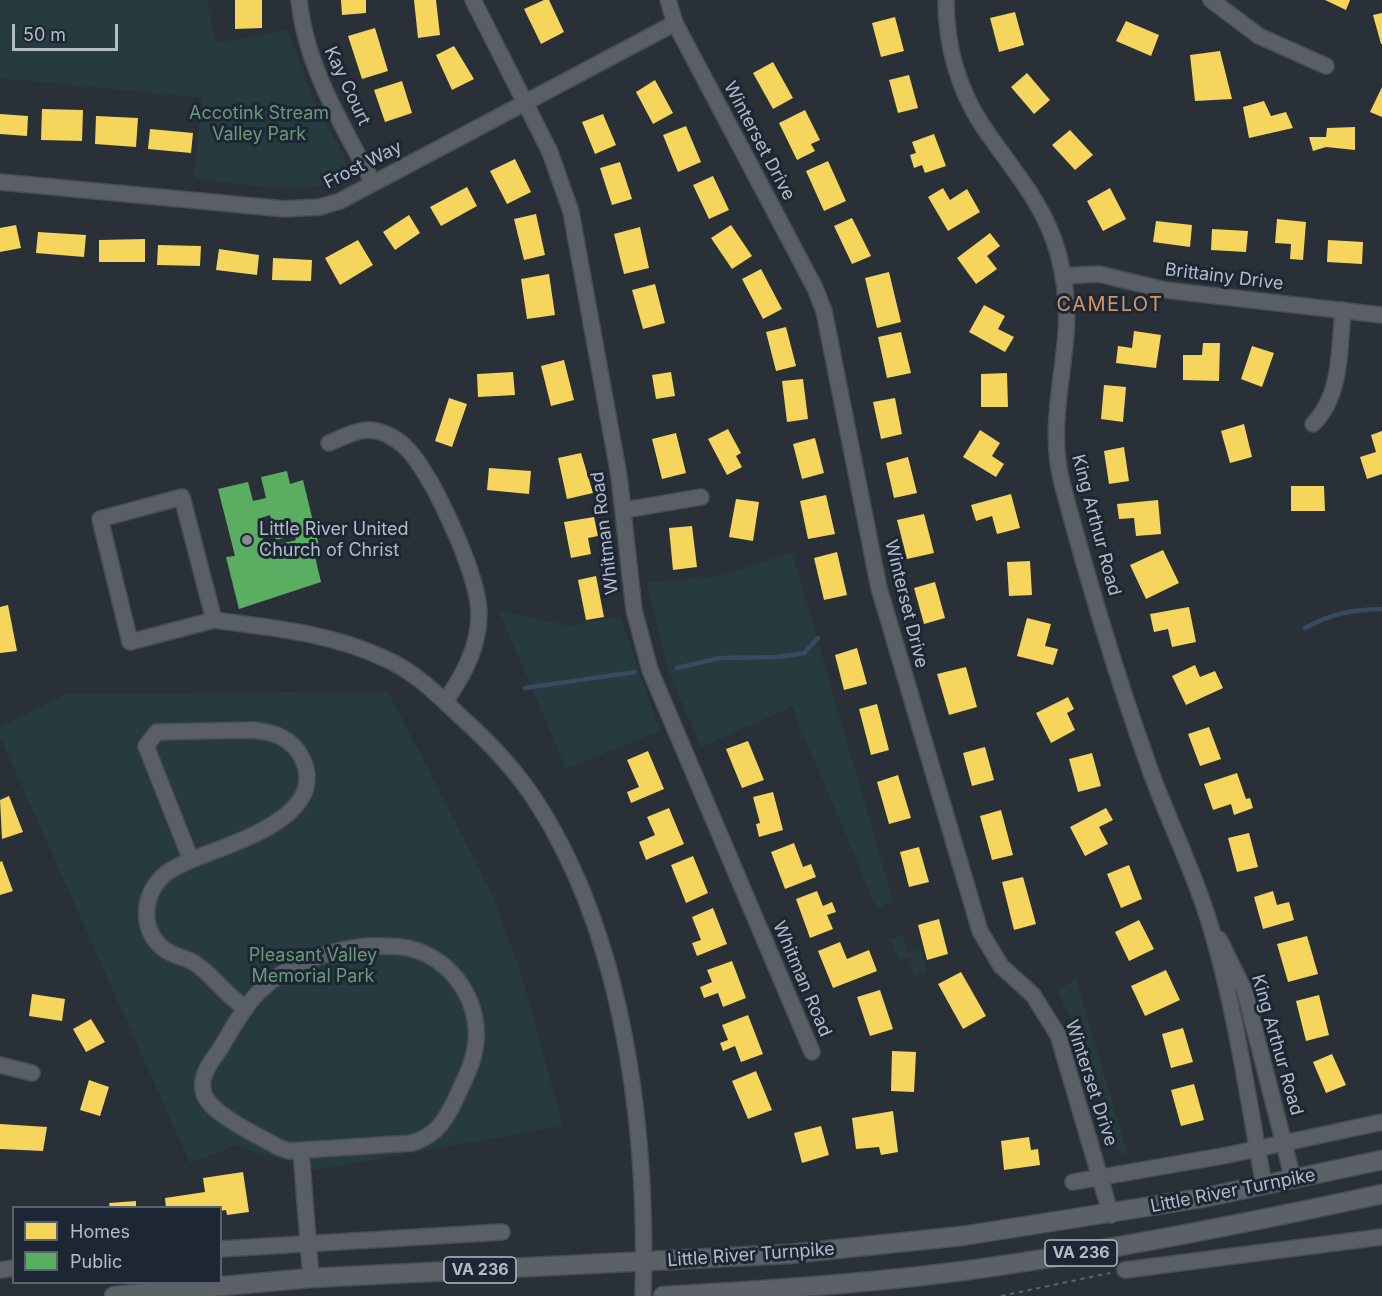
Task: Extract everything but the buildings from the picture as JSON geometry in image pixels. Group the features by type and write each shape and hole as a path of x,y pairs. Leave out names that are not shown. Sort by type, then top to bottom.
{"main road":[{"name":"Little River Turnpike","path":"114,1296 310,1278 789,1254 890,1244 1111,1215 1382,1160"},
{"name":"Little River Turnpike","path":"663,1296 802,1287 982,1268 1203,1232 1382,1194"}],"street":[{"name":"Kay Court","path":"299,0 312,59 324,90 373,183"},
{"name":"Whitman Road","path":"473,0 550,152 571,212 625,510 634,610 650,670 812,1052"},
{"name":"Winterset Drive","path":"668,0 675,23 815,288 824,311 879,588 980,931 1001,966 1034,995 1058,1035 1111,1215"},
{"name":"King Arthur Road","path":"946,0 950,42 965,94 980,121 1031,190 1048,224 1063,276 1066,333 1055,418 1061,479 1146,760 1211,927 1231,1013 1264,1185"},
{"path":"1211,0 1258,36 1326,66"},
{"name":"Frost Way","path":"0,182 301,210 340,201 675,23"},
{"name":"Brittainy Drive","path":"1063,276 1099,274 1165,291 1382,315"},
{"path":"1313,424 1329,404 1334,388 1343,310"},
{"path":"329,443 368,430 389,435 401,443 422,467 463,554 477,594 477,636 462,677 445,702"},
{"path":"214,620 182,497 100,519 130,642 214,620 302,632 354,646 403,668 445,702 510,766 532,795 559,843 593,920 616,997 630,1072 644,1262 643,1296"},
{"path":"625,510 701,498"},
{"path":"191,860 147,753 146,746 152,736 157,732 253,729 280,735 290,742 304,762 305,791 300,802 274,824 174,868 155,885 146,910 149,929 164,949 194,963 234,1001 246,1008"},
{"name":"King Arthur Road","path":"1211,927 1230,958 1245,992 1293,1179"},
{"path":"367,946 408,948 425,953 452,973 471,1003 477,1033 475,1051 448,1116 434,1133 412,1143 301,1151 289,1151 269,1142 216,1110 204,1093 205,1072 246,1008 267,985 299,965 323,954 367,946"},
{"path":"0,1065 32,1073"},
{"path":"1073,1182 1257,1149 1382,1122"},
{"path":"301,1151 310,1278"},
{"path":"222,1249 502,1232"},
{"path":"1125,1270 1382,1237"}],"path":[{"path":"1001,1296 1125,1270"}],"green space":[{"name":"Accotink Stream Valley Park","path":"0,0 207,0 215,43 288,30 311,95 346,160 344,174 333,182 316,187 296,188 250,186 194,178 202,98 0,78"},
{"path":"792,552 893,901 877,909 792,707 701,747 668,669 647,582 721,576"},
{"path":"499,611 570,626 620,616 660,731 566,769"},
{"name":"Pleasant Valley Memorial Park","path":"388,691 491,892 520,970 563,1126 317,1170 235,1146 190,1163 0,737 0,727 66,694"},
{"path":"903,935 908,953 921,949 927,972 914,976 909,957 899,961 890,939"},
{"path":"1076,979 1128,1156 1110,1145 1078,1033 1057,991"}],"waterway":[{"path":"1305,628 1342,613 1382,609"},
{"path":"677,668 720,658 778,657 804,653 818,638"},
{"path":"525,688 635,672"}],"place":[{"name":"Little River United Church of Christ","path":"247,540"}],"district":[{"name":"CAMELOT","path":"1110,305"}]}
